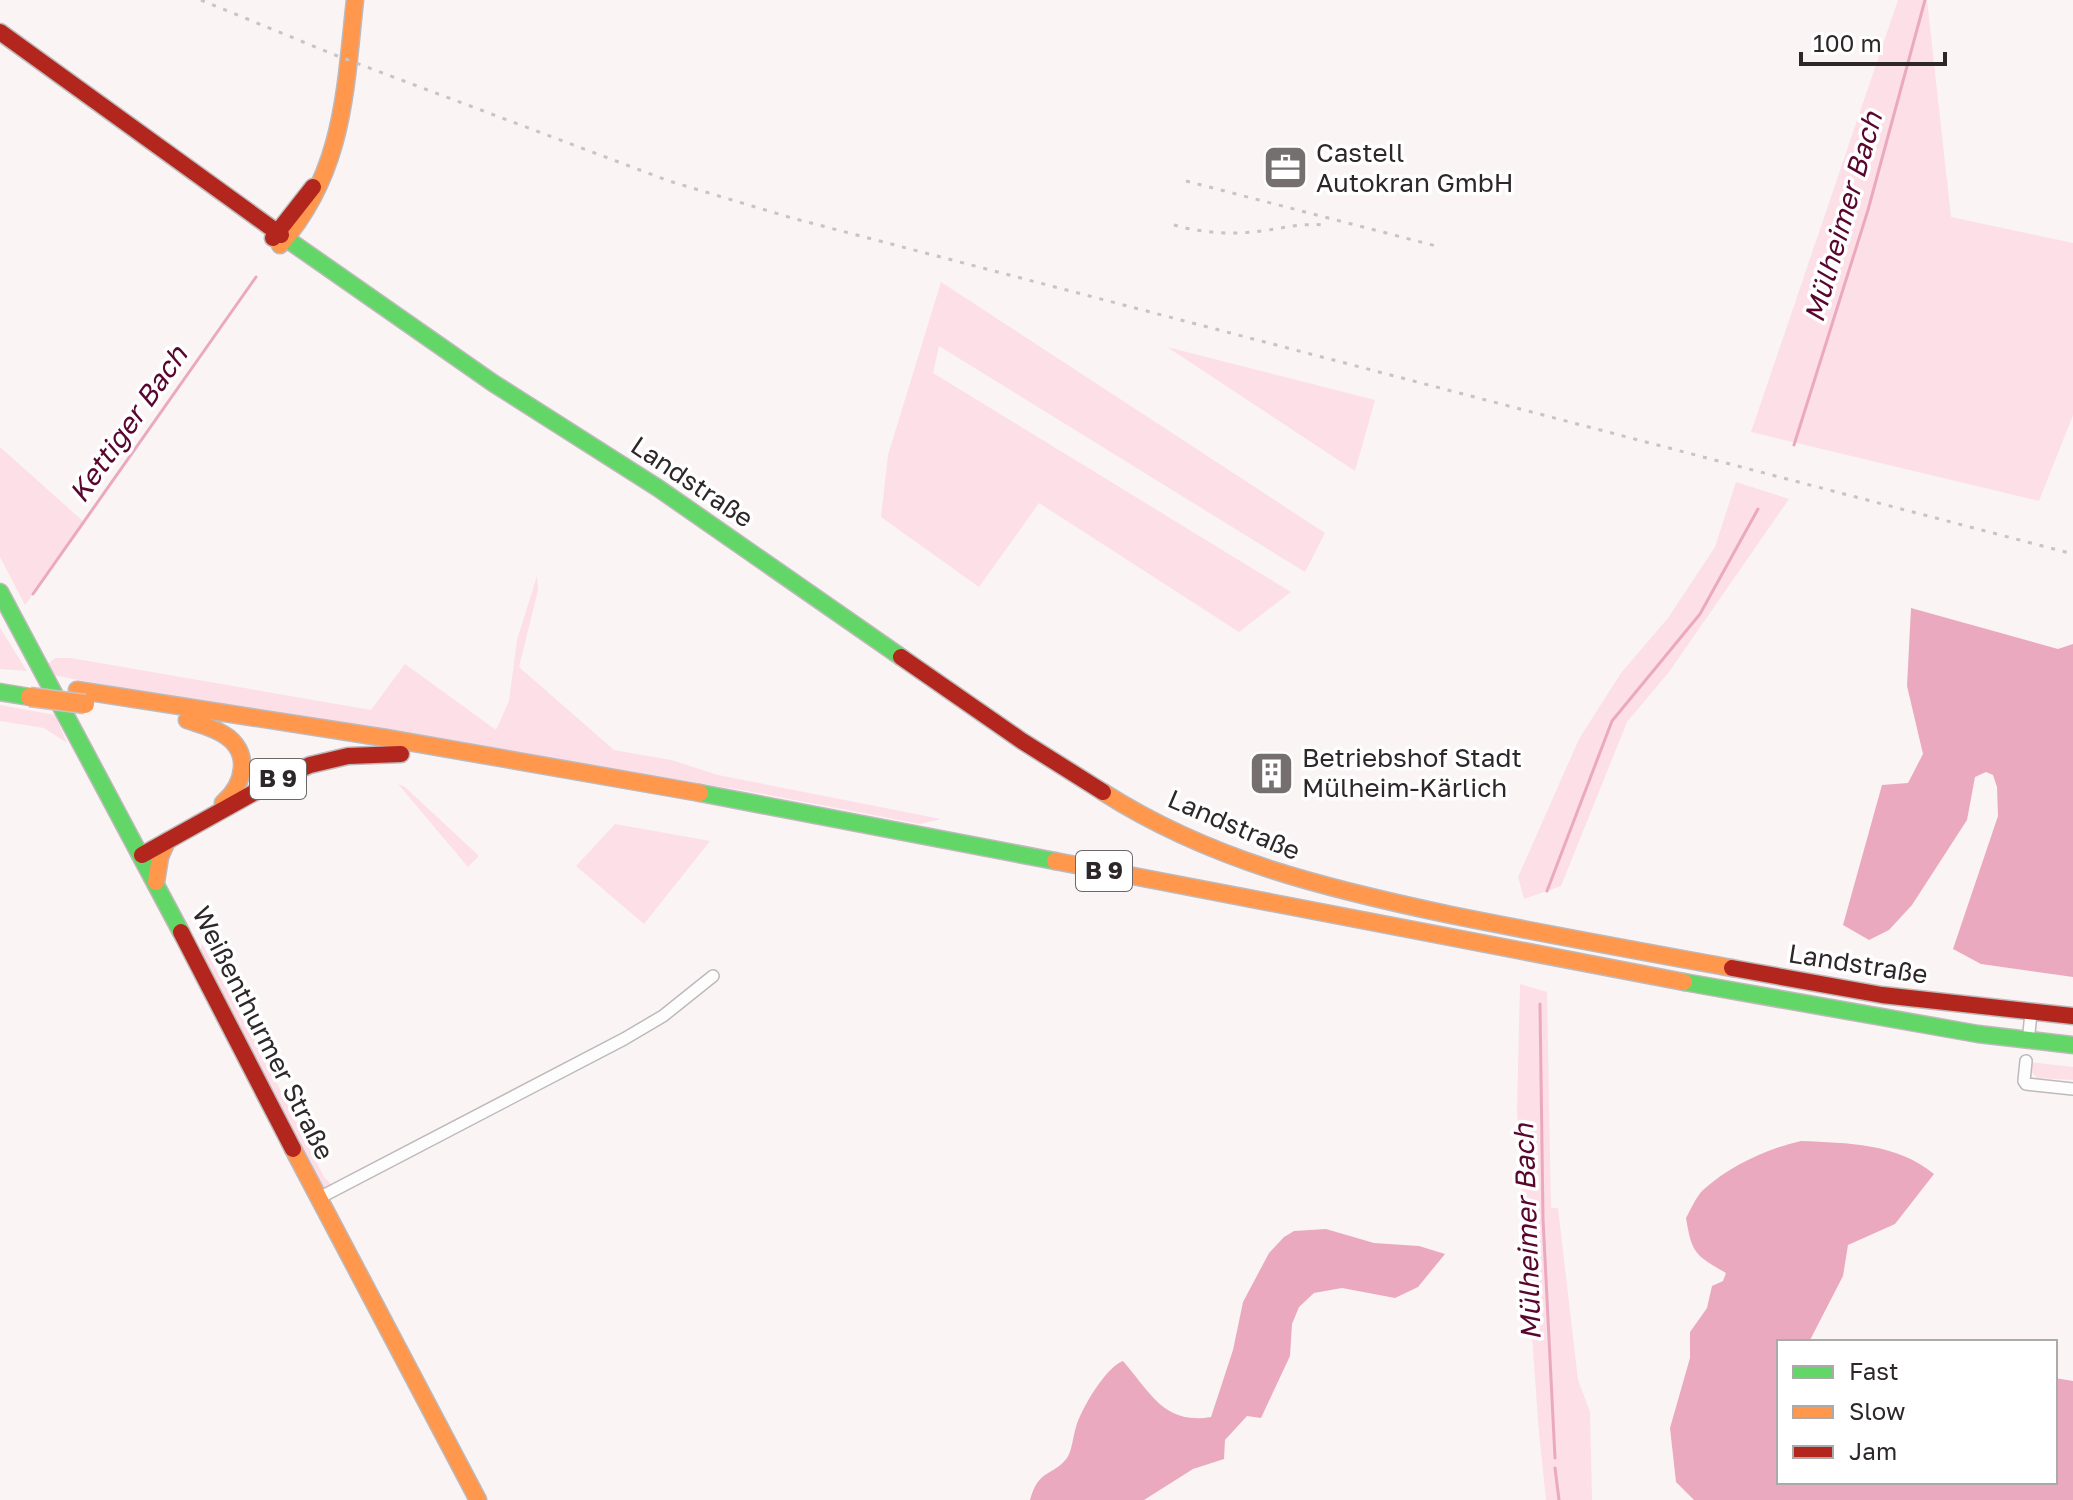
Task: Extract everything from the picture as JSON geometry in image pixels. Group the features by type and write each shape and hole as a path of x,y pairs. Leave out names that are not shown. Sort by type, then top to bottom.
{"main road":[{"path":"278,240 304,220 318,193 339,124 355,0"},
{"path":"0,32 278,240 325,266 493,383"},
{"path":"0,44 423,344 477,377 493,383"},
{"path":"278,240 324,173"},
{"path":"304,220 309,241 325,266"},
{"name":"Landstraße","path":"493,383 658,488 1059,765 1140,813 1227,856 1350,894 1519,929 1827,986 2073,1016"},
{"name":"Weißenthurmer Straße","path":"0,592 156,882 478,1500"},
{"name":"B 9","path":"0,679 27,690"},
{"name":"B 9","path":"0,692 27,690 81,697 547,766 1780,1000 1978,1034 2073,1045"},
{"name":"B 9","path":"81,697 187,720 528,776 1778,1014 1977,1047 2073,1058"},
{"name":"B 9","path":"139,850 231,798 240,785 243,763 231,739 219,731 187,720"},
{"name":"B 9","path":"139,850 167,841 282,777 310,765 348,756 401,754"},
{"path":"156,882 160,857 167,841"}],"street":[{"path":"319,1198 624,1039 663,1016 713,976"},
{"path":"2029,1033 2031,1013"},
{"path":"2026,1061 2024,1081 2031,1086 2073,1089"}],"shaded area":[{"path":"1898,0 1927,0 1951,217 2073,243 2073,415 2039,501 1751,432"},
{"path":"941,282 1325,533 1305,572 939,346 933,373 1291,592 1239,632 1039,503 979,587 881,517 888,455"},
{"path":"1167,347 1375,400 1355,471"},
{"path":"0,447 85,523 25,605 0,557"},
{"path":"1736,482 1789,499 1669,672 1627,722 1561,886 1524,899 1518,877 1579,739 1621,673 1668,618 1715,547"},
{"path":"537,576 538,590 519,667 614,750 671,760 718,775 941,819 920,824 753,792 117,687 47,674 44,667 55,658 71,658 371,710 405,664 496,730 509,701 517,640"},
{"path":"1911,608 2058,649 2073,644 2073,977 1981,964 1953,949 1998,816 1997,787 1993,775 1986,772 1975,777 1967,820 1912,905 1889,930 1869,940 1843,925 1882,785 1908,783 1923,754 1907,686"},
{"path":"0,628 27,671 0,669"},
{"path":"0,705 55,715 67,743 44,728 0,721"},
{"path":"398,784 405,787 479,856 468,867"},
{"path":"615,824 710,841 644,924 576,866"},
{"path":"202,944 324,1177 332,1185 326,1188 318,1186 199,955"},
{"path":"1520,984 1547,992 1551,1208 1558,1208 1578,1380 1590,1412 1592,1500 1546,1500 1517,1112"},
{"path":"2029,1062 2073,1067 2073,1080 2037,1078 2030,1070"},
{"path":"1801,1141 1854,1144 1904,1156 1934,1174 1895,1224 1848,1245 1843,1276 1810,1340 1777,1340 1777,1484 2057,1484 2057,1378 2073,1381 2073,1500 1694,1500 1676,1482 1670,1428 1690,1358 1690,1332 1707,1308 1712,1286 1723,1281 1726,1273 1697,1252 1690,1239 1686,1218 1700,1193 1714,1181 1737,1166"},
{"path":"1326,1229 1374,1243 1419,1246 1445,1254 1418,1287 1395,1298 1342,1288 1314,1293 1299,1307 1292,1324 1290,1356 1261,1418 1247,1416 1225,1440 1224,1459 1193,1469 1144,1500 1030,1500 1037,1483 1067,1458 1079,1419 1089,1400 1109,1371 1123,1361 1150,1394 1170,1411 1181,1416 1211,1417 1233,1350 1243,1302 1269,1253 1294,1231"}],"waterway":[{"name":"Mülheimer Bach","path":"1794,445 1868,210 1925,0"},
{"name":"Kettiger Bach","path":"33,594 256,277"},
{"name":"Mülheimer Bach","path":"1547,891 1612,721 1700,614 1758,509"},
{"name":"Mülheimer Bach","path":"1540,1004 1543,1219 1555,1458"},
{"name":"Mülheimer Bach","path":"1555,1468 1559,1500"}],"railway":[{"path":"201,0 335,55 669,181 792,218 2073,554"},
{"path":"1186,181 1440,247"},
{"path":"1174,225 1229,233 1324,225"}],"traffic: fast":[{"path":"281,235 493,383 658,488 901,657"},
{"path":"0,592 181,932"},
{"path":"0,692 30,697"},
{"path":"700,793 1055,861"},
{"path":"1684,982 1978,1034 2073,1045"}],"traffic: slow":[{"path":"280,245 317,189 329,159 344,98 355,0"},
{"path":"77,690 386,738 700,793"},
{"path":"30,697 85,704"},
{"path":"187,720 219,732 232,741 242,758 236,787 223,803"},
{"path":"1103,792 1186,837 1271,870 1315,883 1451,915 1732,968"},
{"path":"156,882 160,857 167,841"},
{"path":"1055,861 1684,982"},
{"path":"293,1149 478,1500"}],"traffic: jam":[{"path":"0,32 281,235"},
{"path":"273,238 313,187"},
{"path":"901,657 1022,741 1103,792"},
{"path":"142,855 282,777 310,765 348,756 401,754"},
{"path":"181,932 293,1149"},
{"path":"1732,968 1882,995 2073,1016"}],"place":[{"name":"Castell Autokran GmbH","path":"1285,168"},
{"name":"Betriebshof Stadt Mülheim-Kärlich","path":"1271,773"}]}
